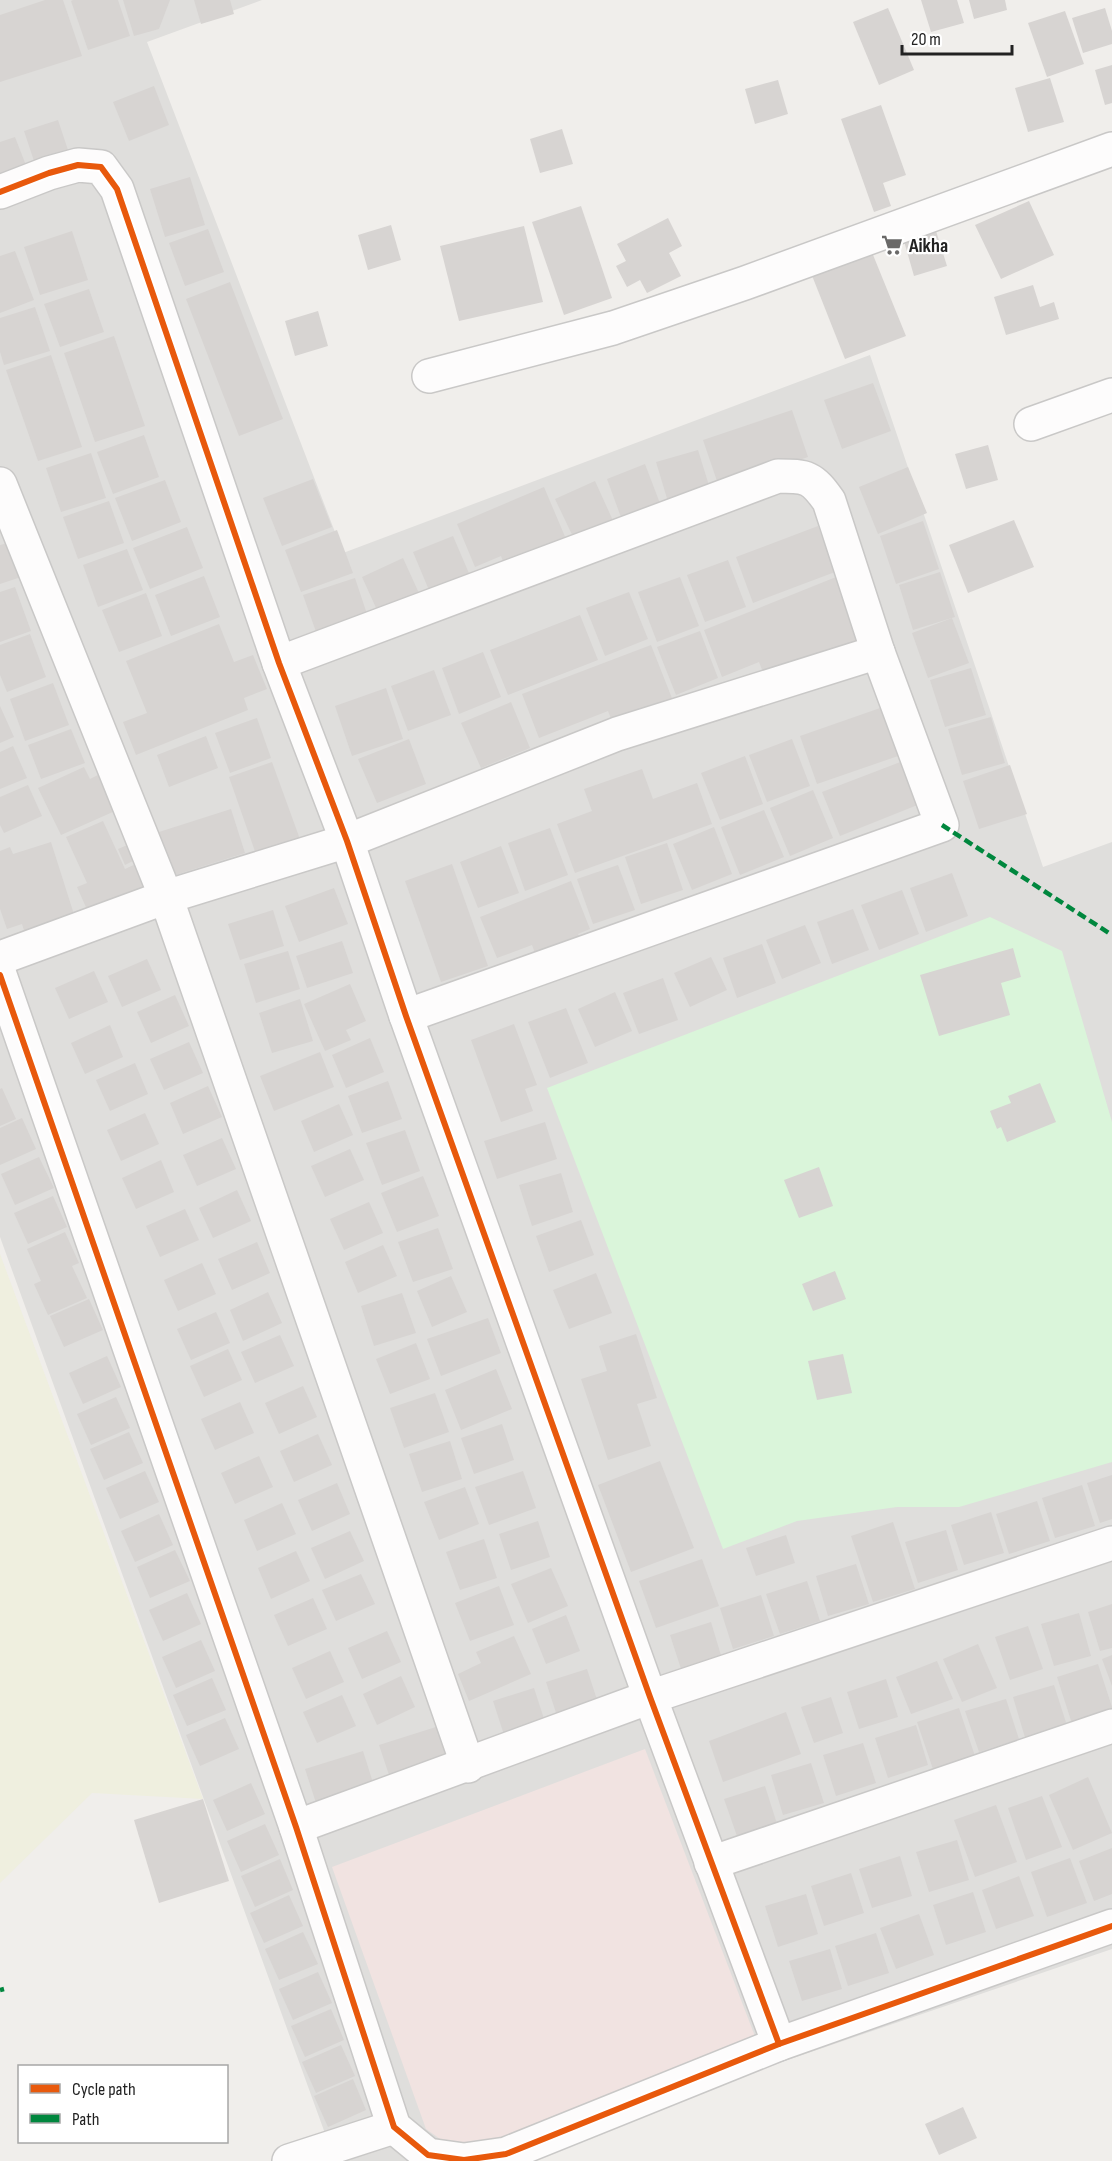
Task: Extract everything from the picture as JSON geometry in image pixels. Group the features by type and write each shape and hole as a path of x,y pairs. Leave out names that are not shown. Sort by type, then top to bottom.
{"street":[{"path":"429,376 613,328 746,283 1112,149"},
{"path":"0,192 78,165 101,167 117,189 279,663 347,841 406,1016 650,1697 779,2044"},
{"path":"1031,424 1112,395"},
{"path":"279,663 778,476 799,476 817,483 829,501 878,652 942,825 406,1016"},
{"path":"0,484 166,897 468,1766"},
{"path":"0,957 166,897 347,841 617,734 878,652"},
{"path":"0,975 296,1827 394,2127 428,2155 464,2160 506,2154 779,2044 1112,1926"},
{"path":"296,1827 468,1766 650,1697 1112,1543"},
{"path":"711,1863 1112,1726"},
{"path":"289,2161 394,2127"}],"shaded area":[{"path":"0,0 262,0 147,42 343,553 870,355 1043,867 1112,842 1112,1949 492,2161 335,2161 0,1237"},
{"path":"645,1749 764,2060 471,2161 426,2129 332,1867"}],"green space":[{"path":"990,917 1062,951 1112,1122 1112,1462 959,1507 897,1507 797,1521 723,1549 547,1088"},
{"path":"0,1254 203,1799 92,1793 0,1883"}],"building":[{"path":"45,0 63,0 82,56 0,82 0,15"},
{"path":"118,0 130,36 88,50 71,1"},
{"path":"123,0 170,0 159,29 134,36"},
{"path":"194,0 230,0 234,14 201,24"},
{"path":"921,0 957,0 964,23 931,32"},
{"path":"969,0 1005,0 1007,10 974,19"},
{"path":"888,8 914,70 879,85 853,22"},
{"path":"1105,8 1112,31 1112,44 1083,53 1072,18"},
{"path":"1065,11 1084,64 1047,77 1028,23"},
{"path":"1112,65 1112,103 1105,105 1095,70"},
{"path":"1050,78 1064,122 1028,132 1015,88"},
{"path":"778,80 788,114 755,124 745,89"},
{"path":"154,86 169,125 129,141 113,102"},
{"path":"881,105 906,175 883,183 891,206 874,212 841,119"},
{"path":"58,120 70,156 36,167 24,131"},
{"path":"562,129 573,164 540,173 530,139"},
{"path":"15,137 29,173 0,184 0,142"},
{"path":"190,177 205,225 165,237 150,189"},
{"path":"1029,201 1054,255 1001,279 975,225"},
{"path":"581,206 612,298 564,315 532,222"},
{"path":"668,218 682,246 669,253 681,276 647,293 640,280 627,287 616,266 626,261 617,244"},
{"path":"391,225 401,260 368,270 358,235"},
{"path":"524,226 543,302 459,321 440,246"},
{"path":"208,229 224,272 185,286 169,243"},
{"path":"72,231 88,280 40,295 24,247"},
{"path":"936,231 947,266 914,276 904,241"},
{"path":"869,245 906,336 845,359 809,268"},
{"path":"15,251 34,300 0,313 0,256"},
{"path":"230,282 283,419 239,436 186,299"},
{"path":"1033,285 1040,307 1054,302 1059,319 1006,335 994,297"},
{"path":"89,289 104,332 60,347 44,304"},
{"path":"35,307 50,351 4,365 0,352 0,318"},
{"path":"318,311 328,346 295,356 285,321"},
{"path":"114,336 145,426 95,442 64,353"},
{"path":"51,355 82,447 38,461 6,370"},
{"path":"873,383 891,431 842,449 824,400"},
{"path":"792,410 808,457 719,487 703,440"},
{"path":"144,435 159,477 113,494 97,452"},
{"path":"988,445 998,480 966,489 955,454"},
{"path":"698,450 711,492 669,505 656,462"},
{"path":"91,453 106,498 61,512 46,468"},
{"path":"645,464 661,506 622,520 607,479"},
{"path":"908,467 927,513 878,534 859,487"},
{"path":"313,479 332,527 282,546 263,498"},
{"path":"165,480 181,522 132,541 115,498"},
{"path":"595,481 615,525 576,543 555,499"},
{"path":"544,487 569,546 507,572 501,556 475,567 457,524"},
{"path":"109,501 124,543 78,559 63,517"},
{"path":"1014,520 1034,567 968,593 949,545"},
{"path":"923,521 939,569 896,584 880,536"},
{"path":"818,526 835,572 753,603 736,557"},
{"path":"187,527 203,568 150,589 133,548"},
{"path":"337,530 353,573 301,592 285,550"},
{"path":"453,536 471,578 431,595 413,552"},
{"path":"8,543 21,577 0,584 0,545"},
{"path":"127,549 143,590 98,607 83,565"},
{"path":"403,558 423,602 382,621 362,577"},
{"path":"728,560 746,607 705,622 687,575"},
{"path":"940,572 955,617 913,630 899,585"},
{"path":"841,575 869,644 768,685 759,662 722,677 704,630"},
{"path":"204,576 220,617 171,636 155,595"},
{"path":"680,577 699,626 657,642 638,592"},
{"path":"355,578 372,629 321,646 303,595"},
{"path":"15,587 31,631 0,642 0,592"},
{"path":"629,592 648,639 605,656 586,608"},
{"path":"146,593 162,636 119,652 102,610"},
{"path":"580,615 598,660 508,695 490,650"},
{"path":"952,618 969,663 928,678 912,633"},
{"path":"219,624 234,662 253,655 267,689 244,698 248,710 136,755 123,722 147,713 126,661"},
{"path":"700,631 718,678 676,695 657,647"},
{"path":"30,634 46,677 7,692 0,675 0,645"},
{"path":"651,645 679,716 619,739 608,711 539,738 522,694"},
{"path":"483,652 501,697 459,714 442,668"},
{"path":"971,668 986,715 945,727 930,680"},
{"path":"434,670 451,715 408,731 391,686"},
{"path":"53,683 69,725 25,741 10,699"},
{"path":"386,688 403,739 352,756 335,706"},
{"path":"511,702 530,748 481,768 461,723"},
{"path":"0,706 14,737 0,743"},
{"path":"883,707 901,755 817,784 800,736"},
{"path":"991,717 1005,763 962,775 948,729"},
{"path":"257,718 271,758 230,773 215,733"},
{"path":"71,729 85,763 41,779 28,745"},
{"path":"206,736 218,768 169,787 157,755"},
{"path":"409,739 426,784 377,803 358,759"},
{"path":"792,739 810,786 767,802 749,755"},
{"path":"13,746 27,778 0,789 0,752"},
{"path":"745,756 763,804 720,820 701,773"},
{"path":"903,761 920,804 840,836 822,792"},
{"path":"272,762 301,842 257,857 229,777"},
{"path":"1010,765 1027,814 979,829 963,781"},
{"path":"84,767 90,779 98,775 115,811 61,835 38,788"},
{"path":"642,769 653,799 697,783 712,824 575,873 557,824 592,811 584,789"},
{"path":"28,785 42,816 4,833 0,825 0,797"},
{"path":"813,790 833,838 790,856 770,808"},
{"path":"231,809 245,853 172,876 159,832"},
{"path":"764,810 784,857 740,875 721,827"},
{"path":"103,821 125,869 140,862 156,896 93,923 77,887 87,883 66,837"},
{"path":"714,827 732,874 692,890 673,844"},
{"path":"550,828 568,875 525,891 508,843"},
{"path":"51,842 78,927 28,943 22,924 7,929 0,909 0,851 10,847 13,854"},
{"path":"134,842 141,857 125,865 118,849"},
{"path":"667,843 683,890 641,904 625,857"},
{"path":"501,846 519,893 478,908 460,862"},
{"path":"452,864 488,966 441,982 405,881"},
{"path":"618,865 635,910 593,924 577,879"},
{"path":"952,873 968,916 926,932 910,888"},
{"path":"571,881 590,929 578,934 587,954 542,972 532,945 497,958 480,917"},
{"path":"334,888 348,924 299,942 285,906"},
{"path":"902,890 919,934 879,950 861,905"},
{"path":"853,909 869,950 832,964 817,922"},
{"path":"273,910 284,946 240,960 228,924"},
{"path":"805,925 821,963 782,979 766,940"},
{"path":"342,941 353,973 307,988 296,956"},
{"path":"762,944 776,983 737,998 723,958"},
{"path":"1013,948 1021,977 1001,983 1010,1015 939,1036 920,975"},
{"path":"288,951 300,989 256,1003 244,964"},
{"path":"711,957 727,990 690,1007 674,973"},
{"path":"147,959 161,990 122,1007 108,976"},
{"path":"94,971 108,1002 69,1019 55,988"},
{"path":"663,978 678,1020 639,1034 623,993"},
{"path":"350,984 366,1021 346,1030 351,1040 325,1051 304,1004"},
{"path":"615,992 632,1031 595,1047 578,1009"},
{"path":"175,995 189,1026 151,1043 137,1012"},
{"path":"300,999 313,1041 272,1053 259,1013"},
{"path":"566,1008 588,1063 550,1078 528,1022"},
{"path":"514,1024 537,1085 525,1089 533,1111 501,1122 471,1040"},
{"path":"110,1025 123,1057 85,1074 71,1043"},
{"path":"370,1038 384,1072 346,1088 332,1055"},
{"path":"189,1042 203,1073 164,1090 150,1059"},
{"path":"320,1052 334,1087 274,1111 260,1076"},
{"path":"135,1063 148,1094 110,1111 96,1080"},
{"path":"388,1081 402,1119 362,1133 348,1096"},
{"path":"1040,1083 1056,1122 1007,1142 1001,1127 997,1129 990,1111 1011,1103 1008,1096"},
{"path":"208,1086 222,1117 183,1134 170,1103"},
{"path":"2,1088 16,1119 0,1126 0,1089"},
{"path":"339,1104 353,1135 314,1152 301,1121"},
{"path":"145,1113 159,1144 121,1161 107,1130"},
{"path":"22,1118 36,1149 0,1165 0,1128"},
{"path":"545,1122 557,1159 497,1179 484,1141"},
{"path":"405,1130 420,1171 382,1185 366,1143"},
{"path":"222,1138 236,1169 197,1186 183,1155"},
{"path":"350,1149 364,1180 325,1197 311,1166"},
{"path":"39,1157 54,1188 15,1205 1,1174"},
{"path":"161,1160 174,1192 136,1209 122,1178"},
{"path":"819,1167 833,1206 799,1218 784,1180"},
{"path":"561,1173 573,1212 532,1226 519,1185"},
{"path":"423,1176 439,1216 397,1232 381,1193"},
{"path":"237,1190 251,1221 213,1238 199,1208"},
{"path":"53,1196 67,1227 28,1244 14,1213"},
{"path":"369,1202 383,1233 344,1250 330,1219"},
{"path":"185,1209 199,1240 160,1257 146,1226"},
{"path":"581,1220 594,1255 549,1272 536,1236"},
{"path":"438,1228 453,1269 413,1282 398,1242"},
{"path":"65,1232 79,1263 72,1266 87,1298 48,1315 34,1284 41,1281 27,1249"},
{"path":"257,1242 270,1273 232,1290 218,1259"},
{"path":"383,1245 397,1276 358,1293 345,1262"},
{"path":"202,1263 216,1294 178,1311 164,1280"},
{"path":"835,1271 846,1299 813,1311 802,1284"},
{"path":"596,1273 612,1313 569,1329 553,1290"},
{"path":"451,1276 467,1312 432,1327 417,1291"},
{"path":"268,1292 282,1323 243,1341 230,1310"},
{"path":"402,1293 416,1333 374,1346 361,1306"},
{"path":"89,1299 103,1330 64,1347 50,1316"},
{"path":"216,1312 230,1343 191,1360 177,1329"},
{"path":"488,1318 501,1353 441,1376 427,1339"},
{"path":"636,1334 657,1398 637,1404 651,1446 608,1460 581,1379 607,1371 599,1346"},
{"path":"280,1335 294,1366 255,1383 241,1352"},
{"path":"416,1343 430,1379 390,1394 376,1359"},
{"path":"228,1349 242,1380 204,1397 190,1366"},
{"path":"843,1354 852,1393 817,1400 808,1361"},
{"path":"107,1356 121,1387 83,1404 69,1373"},
{"path":"496,1369 512,1409 461,1430 445,1390"},
{"path":"303,1386 317,1417 279,1434 265,1403"},
{"path":"435,1393 449,1432 404,1448 390,1408"},
{"path":"116,1397 130,1428 91,1445 77,1414"},
{"path":"240,1402 254,1433 215,1450 201,1419"},
{"path":"502,1424 514,1460 474,1474 461,1438"},
{"path":"129,1432 143,1463 104,1480 90,1449"},
{"path":"318,1434 332,1465 294,1482 280,1451"},
{"path":"450,1441 462,1479 422,1492 409,1454"},
{"path":"259,1456 273,1487 235,1504 221,1473"},
{"path":"660,1461 694,1548 631,1572 598,1485"},
{"path":"145,1471 159,1502 120,1519 106,1488"},
{"path":"523,1471 536,1508 489,1525 475,1487"},
{"path":"1112,1475 1112,1519 1100,1523 1087,1483"},
{"path":"337,1483 350,1514 312,1531 298,1500"},
{"path":"1082,1485 1095,1526 1055,1538 1042,1498"},
{"path":"465,1487 479,1524 439,1540 424,1502"},
{"path":"1037,1501 1050,1541 1009,1554 996,1514"},
{"path":"282,1503 296,1534 257,1551 244,1520"},
{"path":"991,1512 1004,1553 964,1565 951,1525"},
{"path":"159,1514 173,1545 135,1562 121,1531"},
{"path":"538,1521 550,1557 511,1570 499,1534"},
{"path":"893,1522 915,1589 873,1602 851,1536"},
{"path":"946,1530 958,1570 918,1583 905,1542"},
{"path":"350,1531 364,1561 325,1579 311,1548"},
{"path":"786,1535 795,1563 756,1576 746,1548"},
{"path":"484,1539 497,1578 460,1590 446,1552"},
{"path":"175,1550 190,1581 150,1598 137,1567"},
{"path":"296,1551 310,1581 271,1599 258,1568"},
{"path":"702,1559 719,1606 656,1628 639,1581"},
{"path":"856,1564 869,1604 828,1616 816,1576"},
{"path":"551,1568 568,1606 528,1623 511,1584"},
{"path":"361,1574 375,1604 336,1621 322,1590"},
{"path":"807,1581 820,1621 780,1634 766,1594"},
{"path":"499,1586 514,1625 470,1641 455,1603"},
{"path":"187,1593 201,1624 163,1641 149,1610"},
{"path":"761,1595 774,1636 733,1649 720,1608"},
{"path":"313,1598 327,1629 288,1646 274,1615"},
{"path":"1112,1604 1112,1648 1100,1651 1088,1612"},
{"path":"1079,1613 1091,1656 1054,1666 1041,1624"},
{"path":"566,1615 580,1651 546,1664 532,1629"},
{"path":"711,1622 723,1662 683,1675 670,1635"},
{"path":"1028,1626 1043,1669 1010,1680 995,1637"},
{"path":"387,1631 401,1662 362,1679 348,1648"},
{"path":"514,1636 531,1674 469,1701 458,1674 481,1663 476,1652"},
{"path":"201,1640 215,1671 176,1688 162,1657"},
{"path":"978,1644 997,1688 962,1702 943,1659"},
{"path":"330,1651 344,1682 306,1699 292,1668"},
{"path":"1112,1655 1112,1686 1102,1659"},
{"path":"937,1661 953,1699 911,1714 896,1677"},
{"path":"1098,1664 1112,1707 1112,1721 1075,1733 1057,1677"},
{"path":"587,1669 600,1709 559,1722 546,1682"},
{"path":"401,1676 415,1707 377,1725 363,1694"},
{"path":"212,1678 226,1710 187,1726 173,1695"},
{"path":"886,1679 898,1717 859,1729 847,1692"},
{"path":"1054,1685 1071,1738 1029,1751 1013,1697"},
{"path":"534,1688 547,1728 506,1741 493,1701"},
{"path":"342,1695 356,1726 317,1743 303,1712"},
{"path":"831,1697 843,1733 814,1743 801,1707"},
{"path":"1006,1699 1019,1739 979,1752 965,1711"},
{"path":"959,1708 978,1765 936,1778 917,1722"},
{"path":"786,1712 801,1754 723,1782 709,1741"},
{"path":"225,1718 239,1749 200,1766 186,1735"},
{"path":"916,1725 928,1765 888,1778 875,1738"},
{"path":"439,1726 452,1765 392,1784 379,1745"},
{"path":"863,1743 876,1783 836,1796 823,1755"},
{"path":"363,1751 375,1789 317,1806 305,1769"},
{"path":"811,1763 824,1803 783,1815 771,1775"},
{"path":"1088,1777 1112,1833 1073,1850 1049,1795"},
{"path":"251,1783 265,1814 227,1831 213,1800"},
{"path":"765,1786 778,1827 738,1839 724,1799"},
{"path":"1042,1796 1062,1847 1026,1860 1008,1808"},
{"path":"203,1799 229,1881 159,1903 134,1820"},
{"path":"996,1805 1017,1862 975,1877 954,1820"},
{"path":"265,1824 279,1855 241,1872 227,1841"},
{"path":"957,1840 969,1880 929,1892 916,1852"},
{"path":"1112,1848 1112,1894 1094,1901 1079,1861"},
{"path":"900,1856 912,1896 872,1908 859,1869"},
{"path":"1070,1858 1087,1903 1047,1917 1031,1872"},
{"path":"280,1859 293,1890 255,1907 241,1876"},
{"path":"851,1873 864,1913 824,1926 811,1886"},
{"path":"1019,1876 1034,1916 996,1929 982,1890"},
{"path":"973,1892 986,1932 946,1945 933,1905"},
{"path":"806,1894 818,1934 778,1947 765,1906"},
{"path":"289,1895 303,1926 264,1943 250,1913"},
{"path":"919,1914 934,1955 896,1969 880,1928"},
{"path":"303,1932 318,1964 279,1980 265,1949"},
{"path":"876,1933 889,1973 848,1986 835,1946"},
{"path":"830,1949 842,1989 802,2001 789,1961"},
{"path":"318,1972 332,2003 293,2020 279,1989"},
{"path":"331,2009 344,2040 305,2057 291,2026"},
{"path":"341,2045 355,2076 316,2093 302,2062"},
{"path":"353,2079 366,2110 328,2127 314,2096"},
{"path":"963,2107 977,2138 939,2155 925,2124"}],"marked path":[{"path":"942,825 1112,935"},
{"path":"0,1990 4,1989"}],"cycle path":[{"path":"0,192 49,173 78,165 101,167 117,189 279,663 347,841 406,1016 650,1697 779,2044"},
{"path":"0,975 296,1827 394,2127 428,2155 464,2160 506,2154 779,2044 1112,1926"}],"place":[{"name":"Aikha","path":"892,245"}]}
